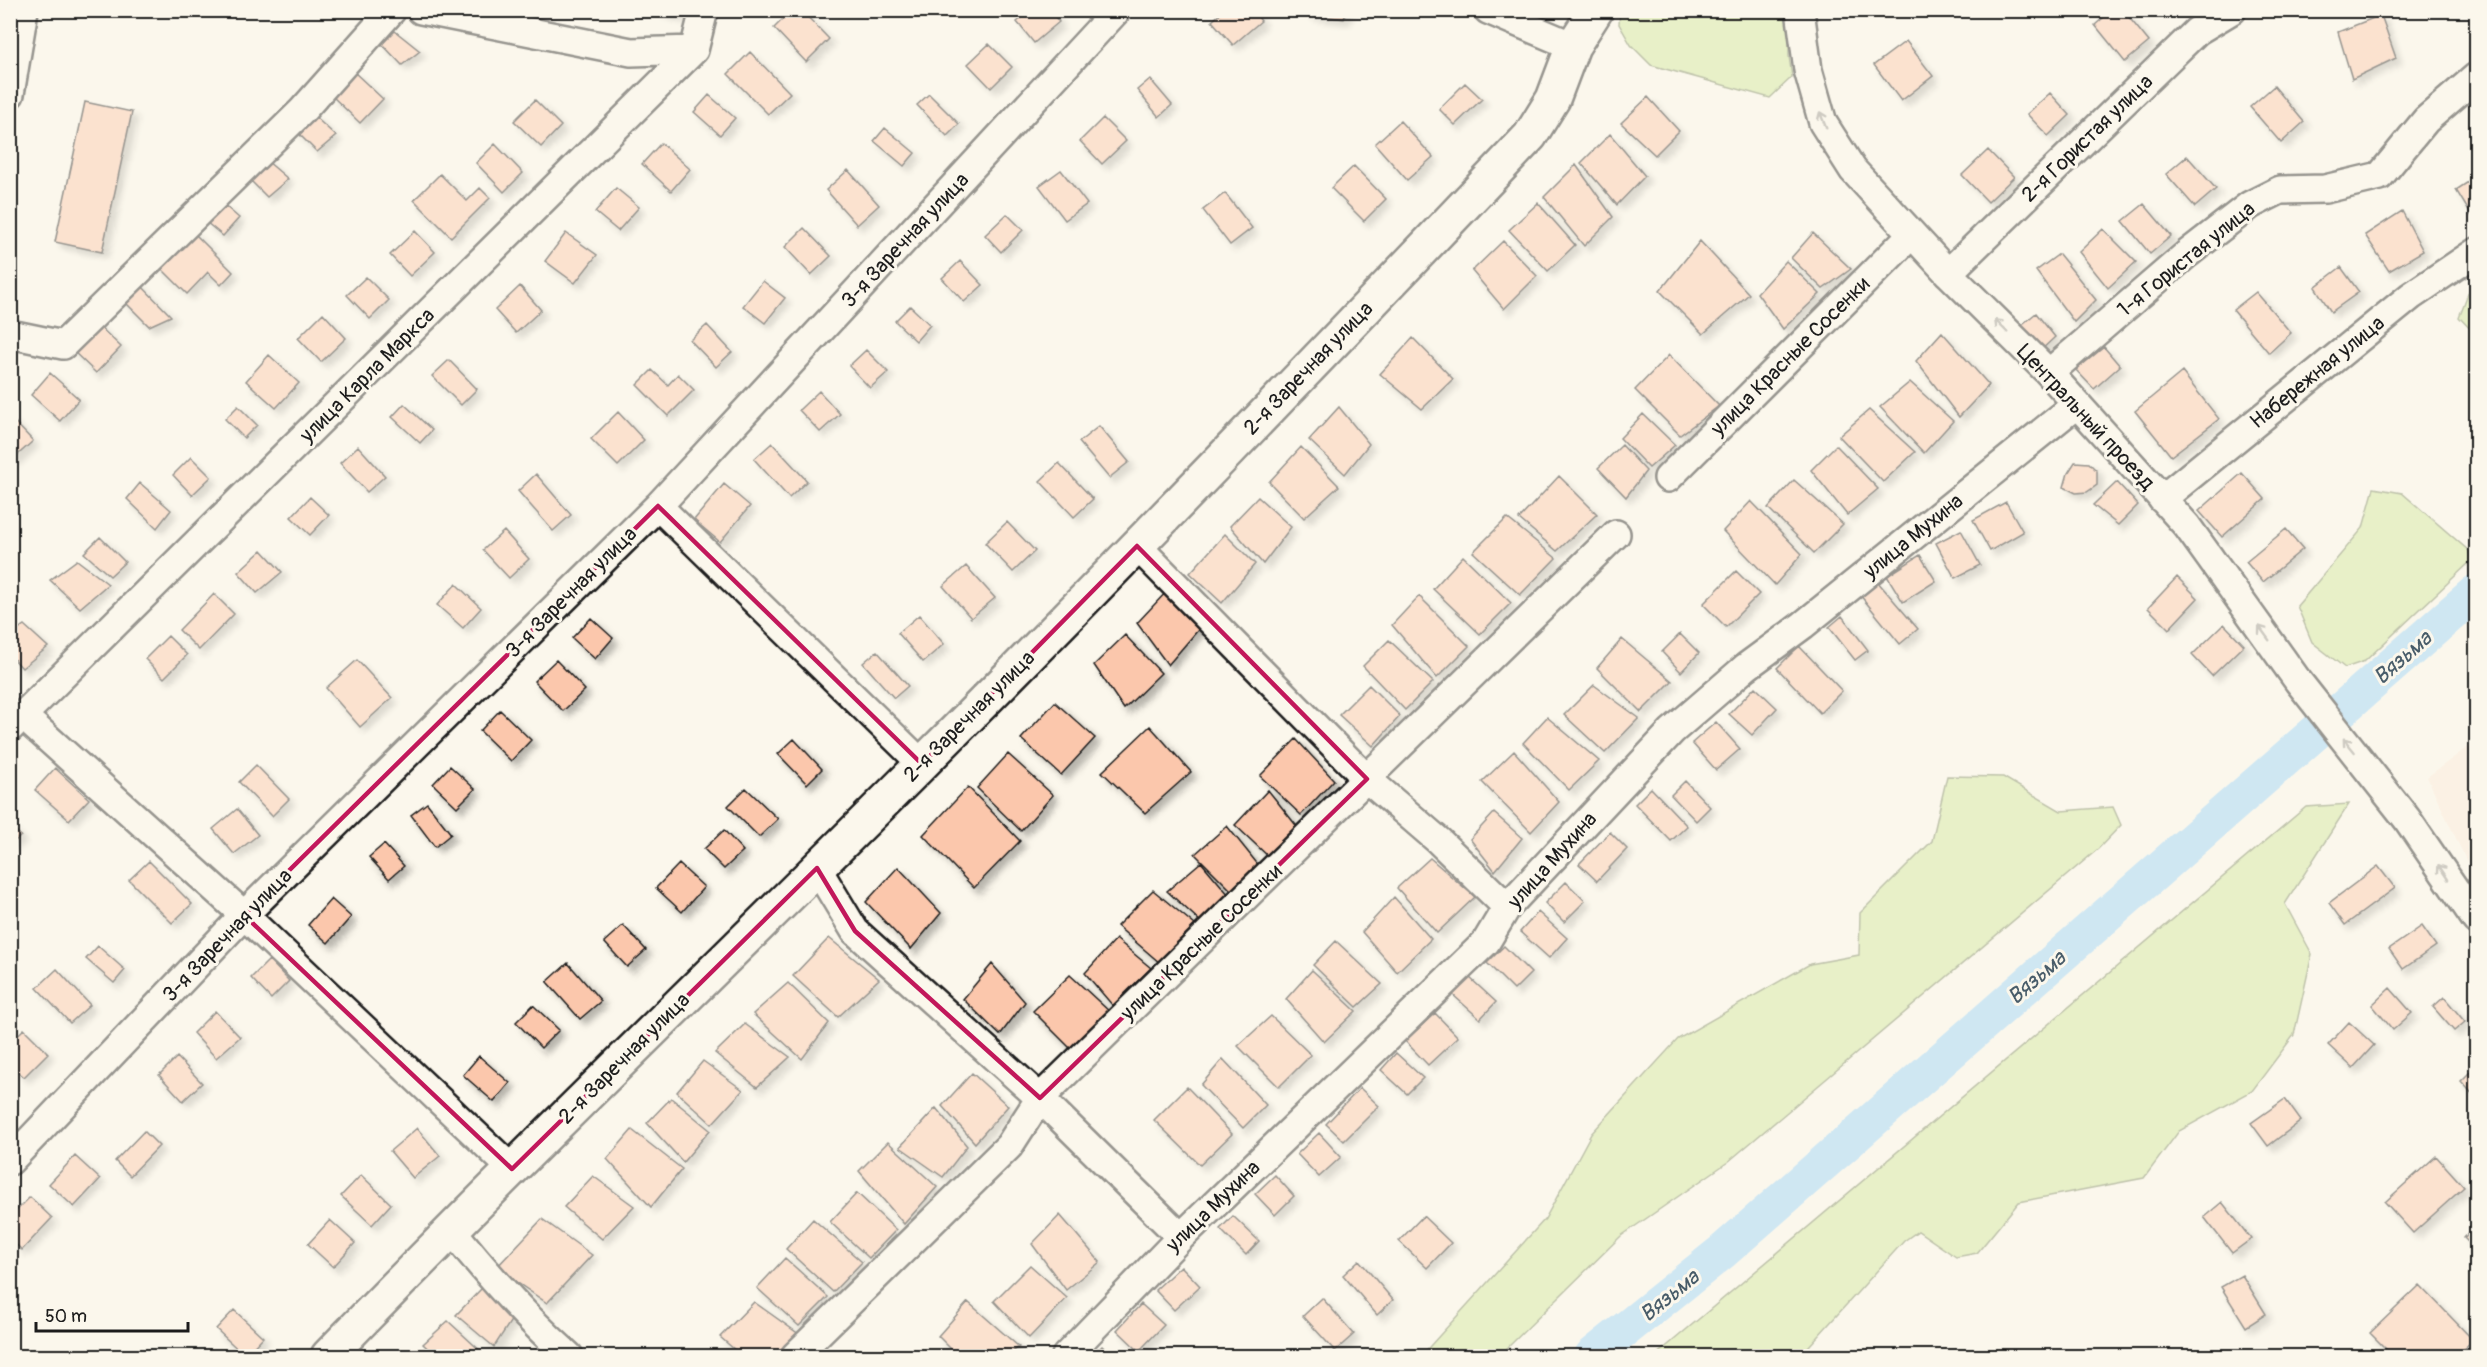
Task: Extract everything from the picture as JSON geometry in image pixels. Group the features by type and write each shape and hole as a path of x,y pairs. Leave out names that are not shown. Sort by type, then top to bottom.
{"main road":[{"name":"2-я Заречная улица","path":"328,1356 451,1229 922,764 1137,546 1530,136 1553,99 1572,46 1596,10"}],"street":[{"path":"10,94 24,10"},
{"path":"10,334 63,345 302,111 392,10"},
{"path":"421,10 631,52 694,50 704,10"},
{"name":"3-я Заречная улица","path":"10,1161 244,915 658,506 1118,10"},
{"path":"1488,10 1572,46"},
{"name":"Центральный проезд","path":"1800,10 1808,70 1823,123 1854,170 1948,273 2049,373 2187,526 2298,681 2386,790 2476,920"},
{"name":"2-я Гористая улица","path":"1948,273 2197,31 2232,10"},
{"name":"улица Карла Маркса","path":"17,722 694,50"},
{"name":"1-я Гористая улица","path":"2049,373 2187,254 2250,205 2280,190 2325,189 2380,176 2426,120 2476,77"},
{"name":"улица Красные Сосенки","path":"1668,478 1912,234"},
{"name":"Набережная улица","path":"2162,499 2412,296 2476,252"},
{"name":"улица Мухина","path":"1066,1356 1181,1237 1486,942 1507,907 1672,731 1746,667 1803,626 2077,404"},
{"path":"658,506 922,764"},
{"name":"улица Красные Сосенки","path":"795,1356 1009,1146 1041,1098 1616,534"},
{"path":"1137,546 1367,779 1438,841 1507,907"},
{"path":"17,722 244,915 512,1169"},
{"path":"817,868 855,931 1041,1098 1181,1237"},
{"path":"451,1229 480,1265 540,1331 569,1356"}],"highlighted area":[{"path":"658,506 922,764 1137,546 1367,779 1040,1098 855,931 817,868 512,1169 244,915"}],"shaded area":[{"path":"2476,741 2476,881 2427,777"}],"green space":[{"path":"1620,11 1789,11 1789,56 1792,77 1770,98 1651,65 1631,45 1619,24"},
{"path":"2476,273 2476,335 2459,317"},
{"path":"2374,488 2402,493 2469,551 2471,561 2365,661 2345,668 2312,642 2297,606 2363,528"},
{"path":"1947,776 2003,777 2061,811 2113,807 2121,825 2098,849 1728,1162 1621,1236 1499,1356 1421,1356 1545,1219 1591,1134 1678,1039 1810,964 1859,955 1860,913 1932,841"},
{"path":"2349,804 2285,904 2312,954 2294,1035 2252,1091 2179,1131 2144,1178 2019,1202 1977,1253 1956,1257 1918,1231 1904,1241 1800,1356 1655,1356 2306,807"}],"building":[{"path":"655,10 680,10 679,17"},
{"path":"792,10 801,10 829,39 806,62 774,28"},
{"path":"1031,10 1050,10 1059,22 1034,43 1017,22"},
{"path":"1224,10 1253,10 1261,21 1233,45 1212,21"},
{"path":"1306,10 1347,10 1344,19 1309,14"},
{"path":"2112,10 2123,10 2149,42 2125,62 2095,25"},
{"path":"2381,15 2396,58 2352,79 2338,32"},
{"path":"395,31 420,51 402,65 382,44"},
{"path":"1906,41 1933,76 1901,101 1874,65"},
{"path":"989,44 1012,67 991,88 968,64"},
{"path":"750,52 790,93 768,114 728,74"},
{"path":"354,72 383,99 360,123 331,95"},
{"path":"1150,79 1172,105 1159,117 1137,90"},
{"path":"1465,83 1482,99 1455,125 1439,109"},
{"path":"2274,86 2304,122 2281,143 2250,107"},
{"path":"2050,93 2070,115 2048,136 2027,114"},
{"path":"929,94 959,124 947,136 917,105"},
{"path":"709,95 735,118 720,135 694,112"},
{"path":"1648,97 1679,131 1655,155 1621,123"},
{"path":"535,100 561,126 541,147 514,121"},
{"path":"85,102 132,112 102,252 55,242"},
{"path":"313,115 336,136 317,152 296,131"},
{"path":"1103,118 1126,141 1102,164 1080,141"},
{"path":"1400,121 1433,157 1407,180 1375,144"},
{"path":"885,128 915,153 904,166 874,141"},
{"path":"1610,134 1645,176 1617,205 1581,163"},
{"path":"661,143 690,169 671,191 642,164"},
{"path":"495,144 523,173 504,192 476,163"},
{"path":"1988,150 2014,177 1988,202 1962,175"},
{"path":"2187,156 2216,189 2195,207 2166,174"},
{"path":"267,161 288,179 267,197 249,179"},
{"path":"1576,165 1613,217 1584,246 1544,197"},
{"path":"1354,166 1386,199 1364,221 1331,188"},
{"path":"848,170 879,205 857,225 826,190"},
{"path":"1061,170 1087,204 1065,220 1039,186"},
{"path":"440,174 467,201 480,188 490,198 451,237 414,200"},
{"path":"2476,177 2476,223 2456,190"},
{"path":"616,188 639,207 618,231 595,212"},
{"path":"1225,193 1252,228 1230,245 1203,210"},
{"path":"1538,203 1575,245 1548,271 1509,230"},
{"path":"2144,204 2171,236 2150,254 2123,221"},
{"path":"224,205 239,218 223,236 206,222"},
{"path":"2402,211 2423,251 2389,271 2365,235"},
{"path":"1007,214 1023,230 1001,252 985,235"},
{"path":"804,228 831,256 811,275 785,247"},
{"path":"2103,229 2136,262 2108,288 2079,252"},
{"path":"192,231 233,272 221,285 208,272 187,294 158,265"},
{"path":"415,231 435,252 410,276 390,255"},
{"path":"566,233 597,255 575,283 545,261"},
{"path":"1813,233 1851,269 1823,289 1791,258"},
{"path":"1503,241 1537,276 1504,309 1472,271"},
{"path":"1700,241 1749,294 1703,334 1660,291"},
{"path":"2059,254 2096,300 2074,322 2036,271"},
{"path":"960,261 983,285 964,302 942,278"},
{"path":"1786,261 1820,294 1783,329 1757,293"},
{"path":"2341,267 2359,292 2331,312 2315,287"},
{"path":"366,277 389,300 370,319 347,295"},
{"path":"763,281 785,298 765,323 743,306"},
{"path":"138,282 171,316 149,326 122,299"},
{"path":"520,286 541,310 516,333 495,310"},
{"path":"2256,292 2291,333 2269,353 2233,310"},
{"path":"910,306 930,325 916,341 895,321"},
{"path":"323,313 346,338 321,362 298,338"},
{"path":"2036,313 2055,337 2039,352 2019,327"},
{"path":"96,323 121,347 96,373 71,349"},
{"path":"707,325 732,352 716,367 690,340"},
{"path":"1942,332 1989,385 1959,417 1916,361"},
{"path":"1413,338 1453,379 1422,409 1380,374"},
{"path":"2104,347 2120,366 2094,389 2076,370"},
{"path":"866,350 888,372 870,388 849,366"},
{"path":"269,355 299,383 276,408 246,381"},
{"path":"1669,355 1719,406 1680,435 1635,390"},
{"path":"449,360 477,389 461,405 432,376"},
{"path":"652,370 668,385 678,374 694,390 668,416 637,385"},
{"path":"2182,372 2219,419 2171,456 2135,411"},
{"path":"50,373 79,399 60,421 31,395"},
{"path":"1910,382 1953,421 1924,453 1880,407"},
{"path":"819,391 840,414 820,432 799,410"},
{"path":"404,404 432,430 420,443 392,417"},
{"path":"238,406 257,425 244,438 225,419"},
{"path":"1339,407 1369,444 1345,474 1309,440"},
{"path":"1869,410 1915,452 1883,482 1839,436"},
{"path":"618,412 644,440 618,466 591,439"},
{"path":"1643,414 1675,445 1649,468 1620,438"},
{"path":"10,417 33,441 12,460 10,459"},
{"path":"1099,426 1129,462 1109,478 1079,442"},
{"path":"772,443 807,481 789,498 754,459"},
{"path":"1622,445 1646,471 1626,497 1598,468"},
{"path":"1836,445 1878,489 1847,515 1811,470"},
{"path":"358,446 385,476 367,492 340,463"},
{"path":"1301,447 1339,486 1304,518 1269,482"},
{"path":"191,457 211,477 192,495 173,475"},
{"path":"2075,462 2089,463 2097,471 2097,485 2087,492 2076,493 2064,487 2068,473"},
{"path":"1059,463 1093,499 1074,517 1040,481"},
{"path":"2242,473 2265,499 2222,537 2199,511"},
{"path":"536,474 571,515 553,531 518,491"},
{"path":"1559,476 1597,514 1557,551 1519,519"},
{"path":"1794,480 1843,524 1814,553 1768,508"},
{"path":"2117,482 2138,505 2118,525 2093,505"},
{"path":"140,483 171,510 157,528 127,499"},
{"path":"724,484 750,506 720,542 694,520"},
{"path":"310,497 329,515 310,535 291,517"},
{"path":"1258,497 1291,527 1263,564 1230,526"},
{"path":"1751,501 1802,554 1775,585 1723,531"},
{"path":"2006,502 2023,532 1990,551 1973,520"},
{"path":"1507,518 1556,558 1520,595 1473,552"},
{"path":"1007,522 1035,551 1013,572 985,543"},
{"path":"2286,529 2303,549 2263,582 2246,562"},
{"path":"1961,530 1980,565 1955,578 1936,543"},
{"path":"504,531 529,559 509,578 483,550"},
{"path":"1225,534 1255,564 1222,603 1190,573"},
{"path":"100,537 125,562 110,576 84,553"},
{"path":"262,550 282,572 257,593 238,572"},
{"path":"1920,555 1936,581 1903,602 1887,576"},
{"path":"1463,556 1511,603 1480,634 1433,589"},
{"path":"77,560 108,584 80,608 50,580"},
{"path":"966,566 995,598 971,618 943,586"},
{"path":"1736,571 1759,594 1726,627 1703,604"},
{"path":"2177,577 2198,598 2169,629 2148,608"},
{"path":"1877,581 1918,629 1900,644 1860,595"},
{"path":"456,584 481,608 463,628 437,605"},
{"path":"1168,590 1204,623 1168,665 1137,623"},
{"path":"214,594 234,614 199,650 179,630"},
{"path":"1419,596 1469,646 1437,678 1392,625"},
{"path":"919,615 944,644 923,662 898,633"},
{"path":"1842,616 1868,650 1855,660 1829,627"},
{"path":"591,618 613,638 595,659 572,638"},
{"path":"2224,624 2244,645 2212,676 2192,655"},
{"path":"24,625 48,647 22,668 10,655 10,635"},
{"path":"1680,634 1699,653 1681,672 1662,652"},
{"path":"1125,635 1161,673 1124,709 1094,665"},
{"path":"168,636 187,655 164,678 145,659"},
{"path":"1622,639 1672,681 1641,712 1597,668"},
{"path":"1389,640 1433,682 1405,710 1363,666"},
{"path":"1799,646 1842,691 1820,713 1777,668"},
{"path":"877,651 908,686 894,698 863,663"},
{"path":"357,660 392,698 360,727 326,688"},
{"path":"556,660 585,690 563,711 534,681"},
{"path":"1369,685 1400,716 1373,746 1339,715"},
{"path":"1594,685 1639,718 1605,753 1564,715"},
{"path":"1755,687 1777,708 1752,735 1729,714"},
{"path":"1055,702 1095,738 1061,775 1021,739"},
{"path":"500,710 531,740 511,761 480,731"},
{"path":"1547,717 1599,761 1569,790 1523,743"},
{"path":"1716,722 1740,749 1716,770 1692,743"},
{"path":"1150,726 1191,772 1145,813 1102,772"},
{"path":"794,739 822,769 807,784 778,754"},
{"path":"1296,739 1334,780 1301,815 1260,776"},
{"path":"1514,751 1559,802 1531,832 1482,782"},
{"path":"1008,754 1053,795 1021,831 977,788"},
{"path":"256,765 289,799 272,816 239,782"},
{"path":"450,766 475,789 457,807 433,784"},
{"path":"55,768 89,799 69,820 35,790"},
{"path":"1685,781 1710,807 1696,821 1671,795"},
{"path":"968,787 1020,841 974,888 923,835"},
{"path":"746,788 778,819 759,837 728,806"},
{"path":"1651,788 1687,826 1671,841 1635,804"},
{"path":"1268,790 1299,829 1270,858 1235,825"},
{"path":"427,803 451,834 435,847 411,815"},
{"path":"237,809 258,835 234,854 213,829"},
{"path":"1494,813 1522,838 1495,871 1470,839"},
{"path":"10,825 21,836 10,845"},
{"path":"1227,826 1264,872 1232,891 1195,854"},
{"path":"724,830 743,851 724,869 704,849"},
{"path":"1610,832 1627,849 1597,881 1579,864"},
{"path":"384,844 404,866 389,879 369,857"},
{"path":"1430,858 1475,897 1437,933 1397,888"},
{"path":"149,861 192,904 172,923 129,880"},
{"path":"1201,862 1229,895 1202,923 1167,891"},
{"path":"679,864 704,887 682,912 656,888"},
{"path":"2378,866 2395,888 2345,925 2329,903"},
{"path":"898,867 941,913 911,949 866,902"},
{"path":"1566,882 1585,901 1564,922 1545,903"},
{"path":"1153,890 1195,925 1160,963 1117,926"},
{"path":"1394,897 1431,939 1397,972 1362,932"},
{"path":"331,899 351,917 328,943 308,925"},
{"path":"1538,912 1567,938 1549,958 1520,932"},
{"path":"623,925 646,950 627,967 604,942"},
{"path":"2422,926 2436,946 2403,969 2389,949"},
{"path":"829,938 879,979 838,1017 793,976"},
{"path":"1116,939 1151,968 1113,1006 1085,973"},
{"path":"1336,941 1382,984 1357,1007 1313,965"},
{"path":"98,946 125,970 114,983 86,959"},
{"path":"1504,946 1531,973 1514,990 1487,963"},
{"path":"269,960 289,981 271,999 251,978"},
{"path":"568,963 601,1001 580,1019 547,982"},
{"path":"992,964 1025,1002 1000,1035 963,999"},
{"path":"57,969 90,1005 70,1023 37,988"},
{"path":"1312,970 1356,1011 1324,1042 1286,999"},
{"path":"1070,975 1111,1013 1072,1050 1033,1011"},
{"path":"1469,977 1496,1002 1480,1019 1453,995"},
{"path":"788,983 829,1023 802,1059 753,1014"},
{"path":"2390,988 2412,1013 2393,1030 2372,1005"},
{"path":"2444,997 2465,1022 2454,1031 2433,1007"},
{"path":"533,1005 559,1030 541,1048 516,1022"},
{"path":"215,1011 240,1037 216,1058 193,1033"},
{"path":"1435,1013 1458,1037 1428,1065 1405,1041"},
{"path":"1271,1016 1311,1055 1279,1087 1238,1046"},
{"path":"2349,1022 2374,1045 2353,1068 2328,1045"},
{"path":"745,1024 790,1057 757,1087 715,1053"},
{"path":"24,1029 48,1053 24,1077 10,1064 10,1042"},
{"path":"1396,1053 1423,1078 1407,1094 1381,1070"},
{"path":"479,1056 510,1083 494,1102 463,1075"},
{"path":"177,1057 202,1083 183,1101 159,1075"},
{"path":"1223,1059 1266,1105 1243,1128 1201,1085"},
{"path":"703,1061 743,1090 712,1124 677,1092"},
{"path":"2476,1066 2476,1098 2461,1081"},
{"path":"972,1073 1008,1106 975,1143 942,1106"},
{"path":"1187,1087 1232,1134 1200,1165 1154,1120"},
{"path":"1360,1088 1379,1106 1344,1141 1326,1124"},
{"path":"671,1098 710,1130 683,1162 647,1123"},
{"path":"2285,1099 2301,1121 2268,1146 2251,1123"},
{"path":"936,1108 967,1146 943,1177 900,1147"},
{"path":"417,1128 440,1156 413,1178 390,1151"},
{"path":"632,1130 682,1169 651,1207 607,1159"},
{"path":"144,1131 159,1146 130,1176 115,1161"},
{"path":"1319,1133 1341,1157 1319,1177 1297,1154"},
{"path":"888,1142 937,1187 904,1224 859,1171"},
{"path":"75,1156 100,1179 74,1207 49,1184"},
{"path":"2436,1156 2464,1187 2413,1233 2385,1202"},
{"path":"361,1175 391,1204 372,1225 341,1196"},
{"path":"1275,1175 1294,1196 1275,1215 1255,1194"},
{"path":"593,1176 634,1206 602,1239 564,1207"},
{"path":"857,1193 896,1230 869,1258 830,1222"},
{"path":"30,1197 52,1218 22,1250 10,1239 10,1217"},
{"path":"2222,1202 2251,1239 2232,1253 2204,1217"},
{"path":"1060,1215 1100,1262 1066,1290 1032,1244"},
{"path":"1233,1216 1259,1241 1246,1255 1220,1229"},
{"path":"1423,1216 1451,1243 1427,1268 1399,1241"},
{"path":"542,1219 592,1255 547,1303 496,1268"},
{"path":"813,1219 862,1262 833,1292 786,1249"},
{"path":"330,1220 355,1243 333,1267 308,1244"},
{"path":"2476,1225 2476,1250 2464,1238"},
{"path":"785,1258 828,1297 799,1326 757,1288"},
{"path":"1359,1260 1393,1300 1377,1315 1343,1275"},
{"path":"1030,1265 1067,1298 1029,1338 994,1301"},
{"path":"1181,1266 1200,1286 1174,1310 1155,1290"},
{"path":"2242,1275 2266,1314 2246,1327 2221,1287"},
{"path":"2420,1285 2473,1340 2456,1356 2393,1356 2370,1333"},
{"path":"482,1288 514,1316 494,1347 456,1315"},
{"path":"1322,1298 1354,1334 1335,1351 1303,1316"},
{"path":"754,1302 803,1337 771,1356 742,1356 720,1337"},
{"path":"968,1302 1019,1347 1007,1356 958,1356 938,1336"},
{"path":"1141,1304 1164,1325 1139,1351 1117,1330"},
{"path":"234,1310 263,1337 245,1356 216,1329"},
{"path":"448,1321 486,1356 436,1356 423,1344"},
{"path":"1102,1346 1112,1356 1092,1356"}],"waterway":[{"name":"Вязьма","path":"1592,1356 1722,1252 2476,592"}]}
